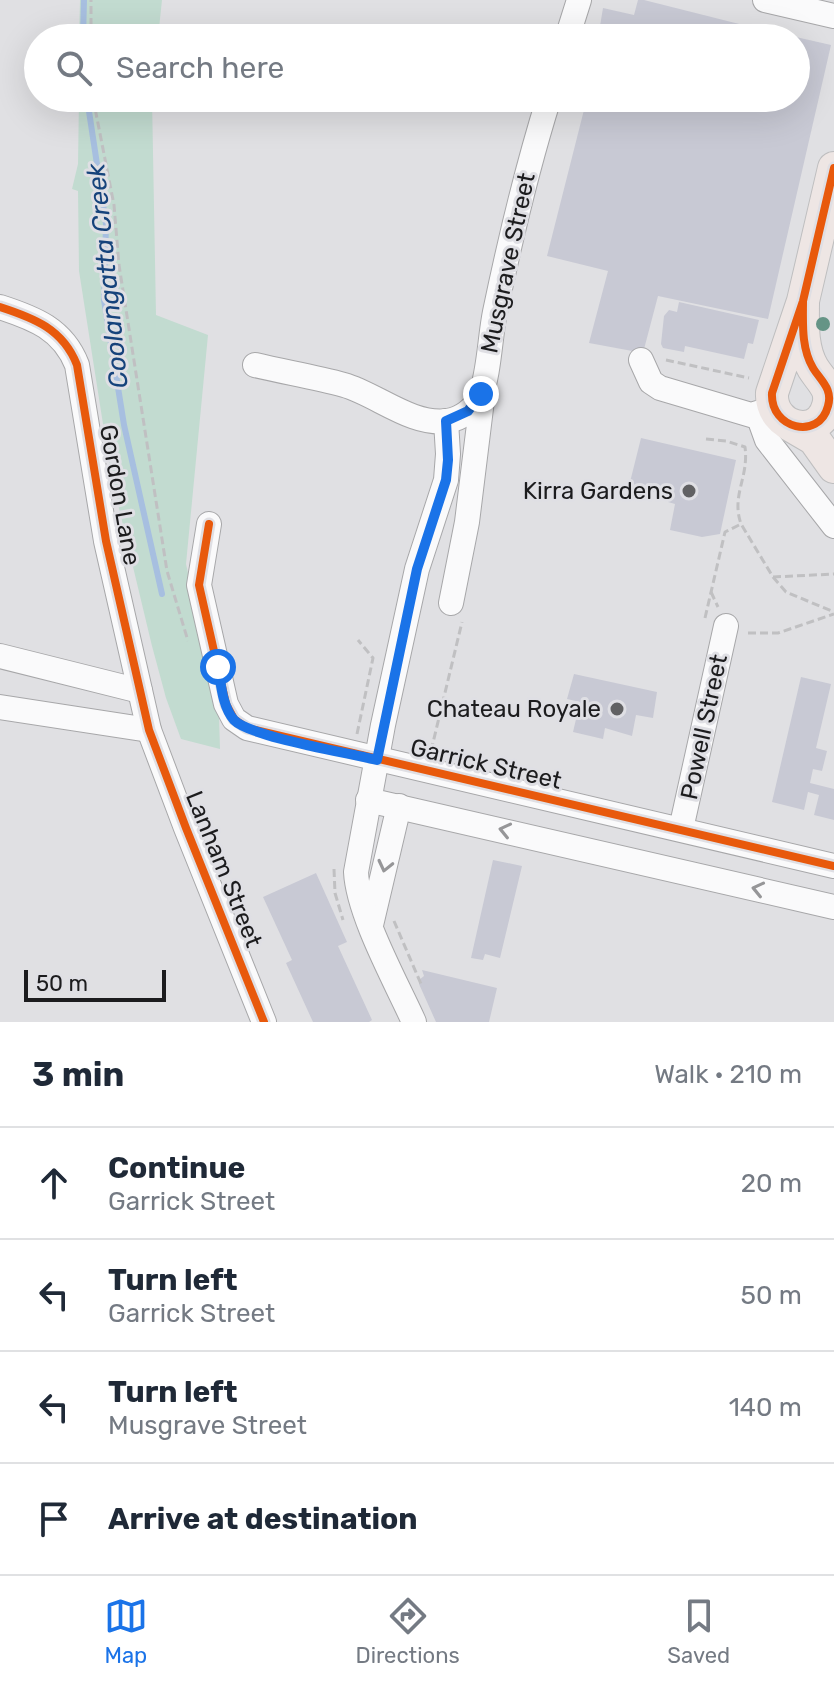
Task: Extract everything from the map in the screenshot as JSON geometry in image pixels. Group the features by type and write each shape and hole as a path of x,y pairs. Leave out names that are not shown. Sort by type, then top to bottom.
{"main road":[{"path":"772,411 803,301 834,168"},
{"path":"772,411 802,427 815,423 824,415 829,400 806,349 803,301"},
{"path":"772,411 785,374 798,369 807,370 829,400"},
{"path":"772,411 814,439 834,467"}],"street":[{"path":"571,24 579,0"},
{"path":"765,0 834,16"},
{"name":"Musgrave Street","path":"457,611 483,388 497,300 531,154 544,112"},
{"name":"Gordon Lane","path":"0,307 28,316 50,328 67,345 77,365 106,541 149,730"},
{"path":"641,360 651,382 657,387 734,412 772,411"},
{"path":"255,365 345,385 388,406 431,420 446,421 468,411 477,402 483,388"},
{"path":"734,412 748,436 772,411"},
{"path":"772,411 834,526"},
{"path":"381,920 361,900 356,872 368,800 417,569 446,480 446,421"},
{"name":"Garrick Street","path":"209,524 199,585 226,704 240,725 262,733 834,866"},
{"name":"Powell Street","path":"681,829 726,626"},
{"path":"0,656 140,691"},
{"path":"0,707 149,730"},
{"name":"Lanham Street","path":"149,730 264,1022"},
{"path":"368,800 834,907"},
{"path":"399,806 381,920 414,1022"}],"path":[{"path":"91,0 91,24"},
{"path":"96,112 114,205 119,265 167,571 195,659 218,667"},
{"path":"641,360 651,356 772,411"},
{"path":"706,439 745,447 747,464 735,507 741,524 773,577 786,592 834,613"},
{"path":"741,524 725,532 711,592 726,626 749,633 778,633 834,613"},
{"path":"773,577 834,574"},
{"path":"430,756 457,611"},
{"path":"381,920 427,995"}],"green space":[{"path":"80,0 162,0 159,24 79,24"},
{"path":"79,112 152,112 156,315 208,335 186,564 219,716 220,749 181,739 152,646 111,475 79,271 78,191 72,189 78,164"}],"building":[{"path":"638,0 644,0 739,24 600,24 603,8 634,15"},
{"path":"810,40 831,45 768,319 658,296 643,353 589,343 608,271 547,256 583,112 810,112"},
{"path":"679,302 759,320 753,344 748,343 744,359 685,346 684,352 663,348 664,316 669,310 677,312"},
{"name":"Kirra Gardens","path":"641,438 736,460 720,534 702,537 670,530 675,504 668,502 669,496 629,486"},
{"name":"Chateau Royale","path":"574,674 657,692 653,718 636,715 632,736 605,728 603,739 573,732 580,702 567,699"},
{"path":"801,677 831,684 816,748 827,751 822,771 813,769 810,783 834,789 834,820 814,815 819,795 808,792 804,810 772,802"},
{"path":"493,860 522,866 500,958 485,954 483,960 471,958"},
{"path":"316,873 347,942 338,946 372,1020 369,1022 313,1022 286,963 292,960 263,897"},
{"path":"422,970 497,988 489,1022 436,1022 419,984 424,976"}],"waterway":[{"name":"Coolangatta Creek","path":"83,24 84,0"},
{"name":"Coolangatta Creek","path":"89,112 106,224 104,300 124,425 162,594"}],"cycle path":[{"path":"803,301 806,352 828,390 829,400 823,417 806,427 786,422 773,405 772,393 803,301 834,168"},
{"path":"0,307 46,327 64,342 77,365 106,541 149,730 264,1022"},
{"path":"209,524 199,585 226,704 234,719 247,728 834,866"}],"place":[{"name":"Kirra Gardens","path":"689,491"},
{"name":"Chateau Royale","path":"617,709"}],"route":[{"path":"218,667 226,704 240,725 377,760 417,569 446,480 446,421 468,411 481,394"}]}
